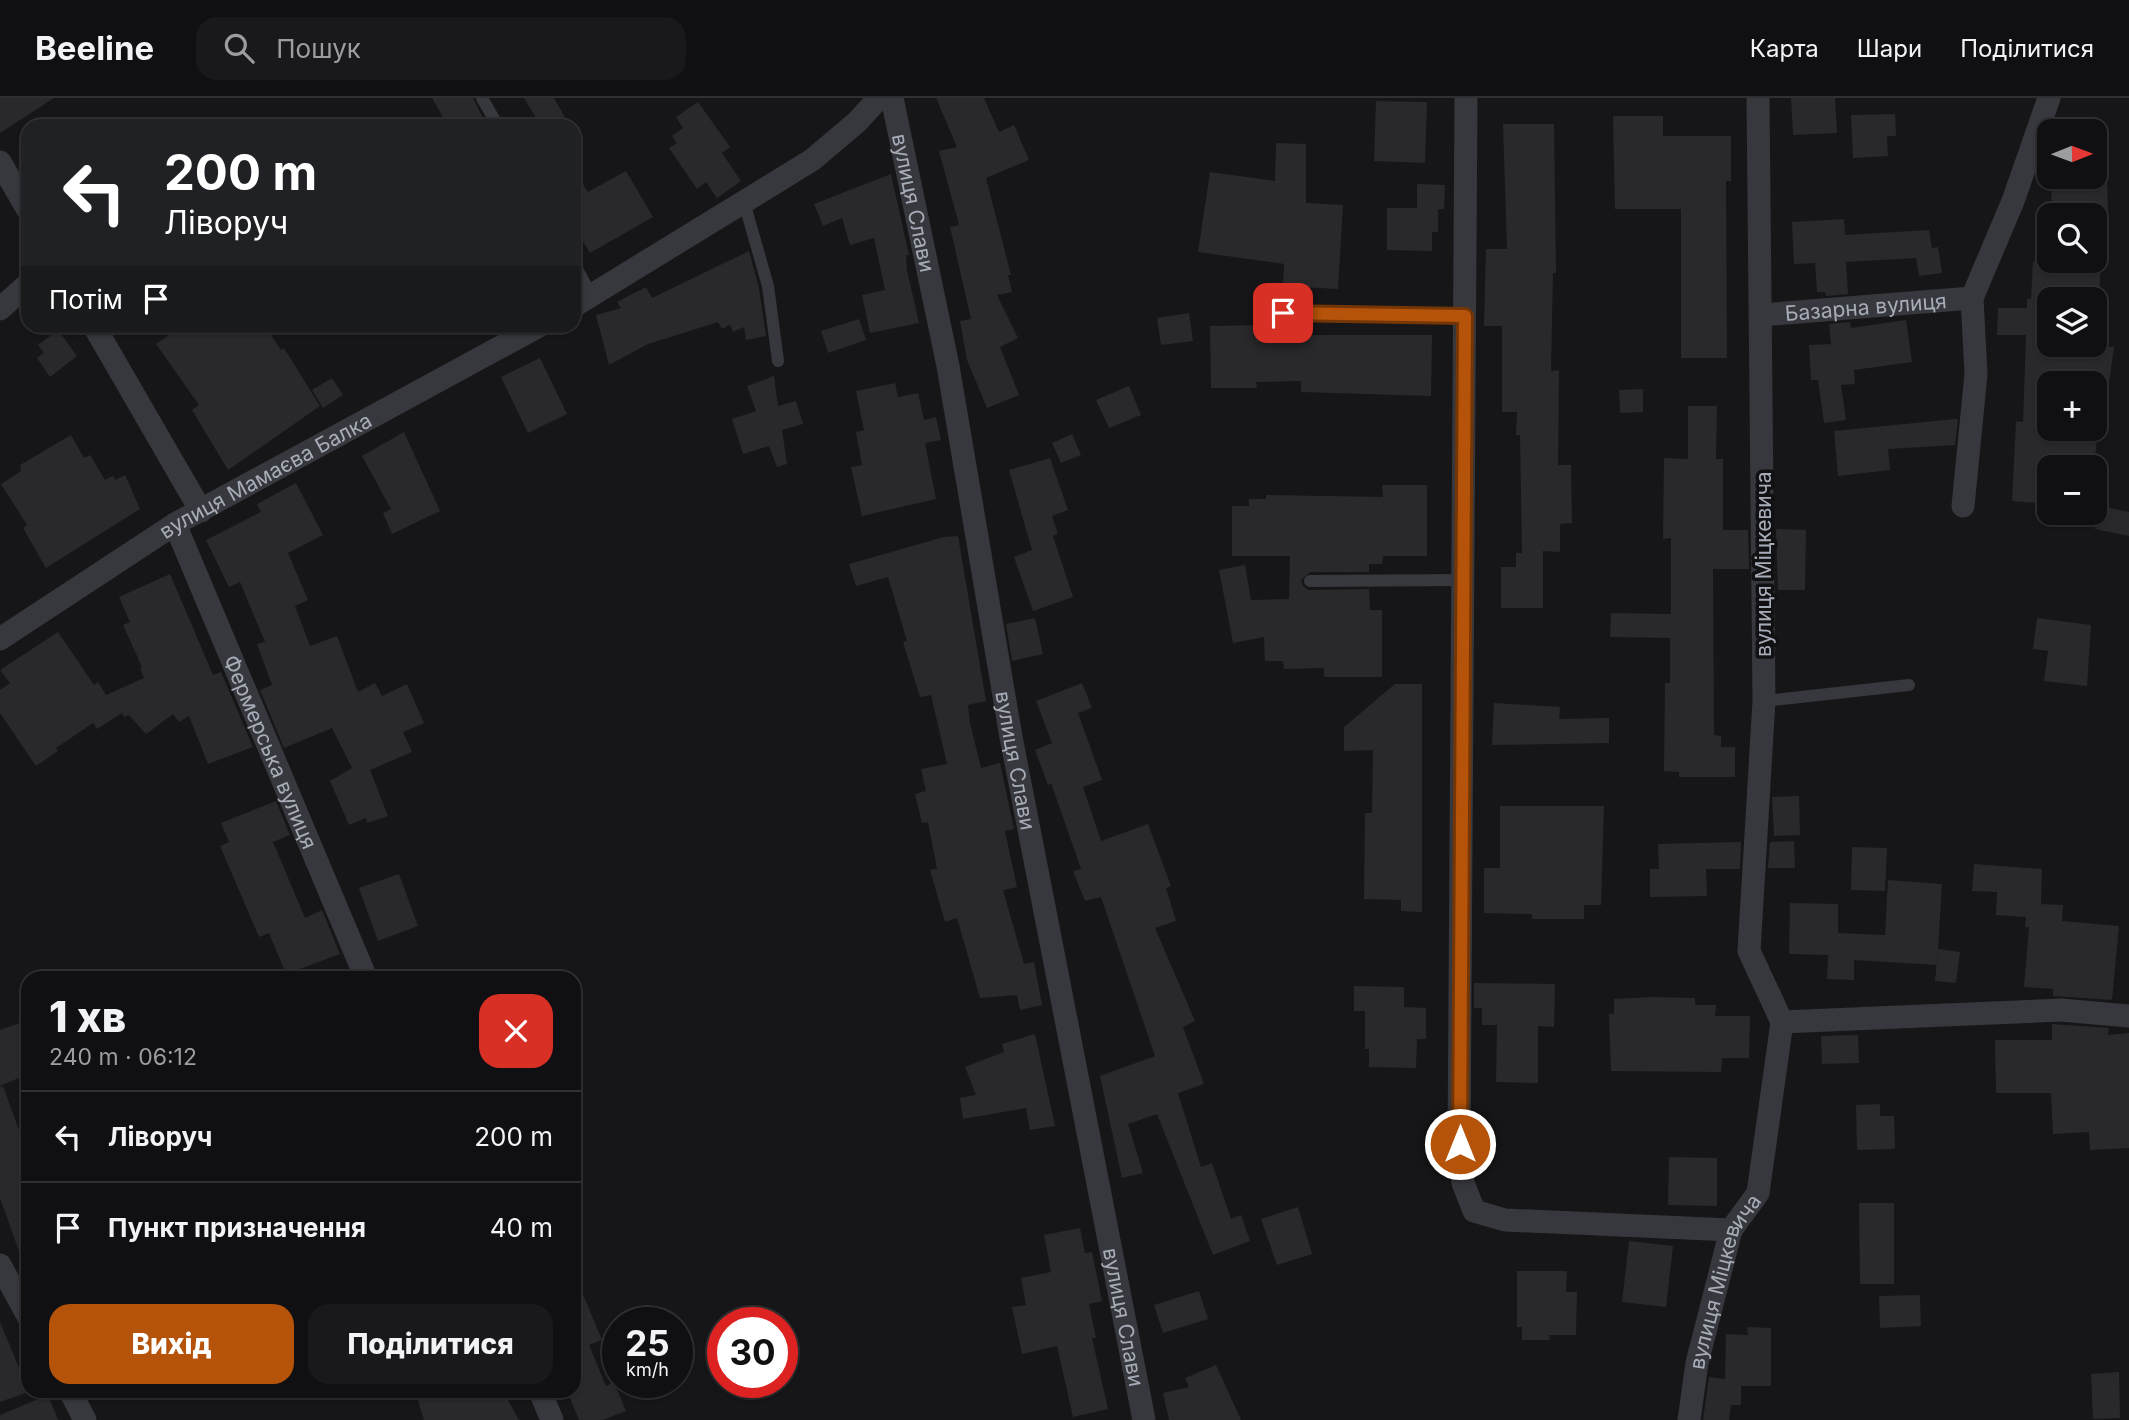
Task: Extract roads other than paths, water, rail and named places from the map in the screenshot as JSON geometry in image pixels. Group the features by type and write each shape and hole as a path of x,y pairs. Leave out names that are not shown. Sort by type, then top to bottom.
{"street":[{"path":"583,301 812,160 857,122 879,98"},
{"name":"вулиця Слави","path":"892,98 948,366 1011,737 1144,1420"},
{"path":"1466,98 1460,1144 1463,1183 1474,1211 1505,1220 1731,1230"},
{"name":"вулиця Міцкевича","path":"1689,1420 1698,1363 1731,1230 1758,1193 1782,1022 1749,951 1764,701 1758,98"},
{"name":"Базарна вулиця","path":"1963,506 1976,374 1972,298 2012,201 2049,98"},
{"path":"0,162 21,198"},
{"path":"0,309 21,291"},
{"name":"Базарна вулиця","path":"1761,315 1972,298"},
{"path":"98,333 201,511"},
{"name":"вулиця Мамаєва Балка","path":"0,639 175,524 526,333"},
{"name":"Фермерська вулиця","path":"175,524 363,971"},
{"path":"1782,1022 2061,1010 2129,1016"},
{"path":"0,1265 21,1303"},
{"path":"74,1398 85,1420"},
{"path":"543,1398 552,1420"}],"lane":[{"path":"482,98 494,119"},
{"path":"744,202 768,286 778,361"},
{"path":"1283,313 1465,316"},
{"path":"1310,581 1465,580"},
{"path":"1764,701 1909,685"}]}
